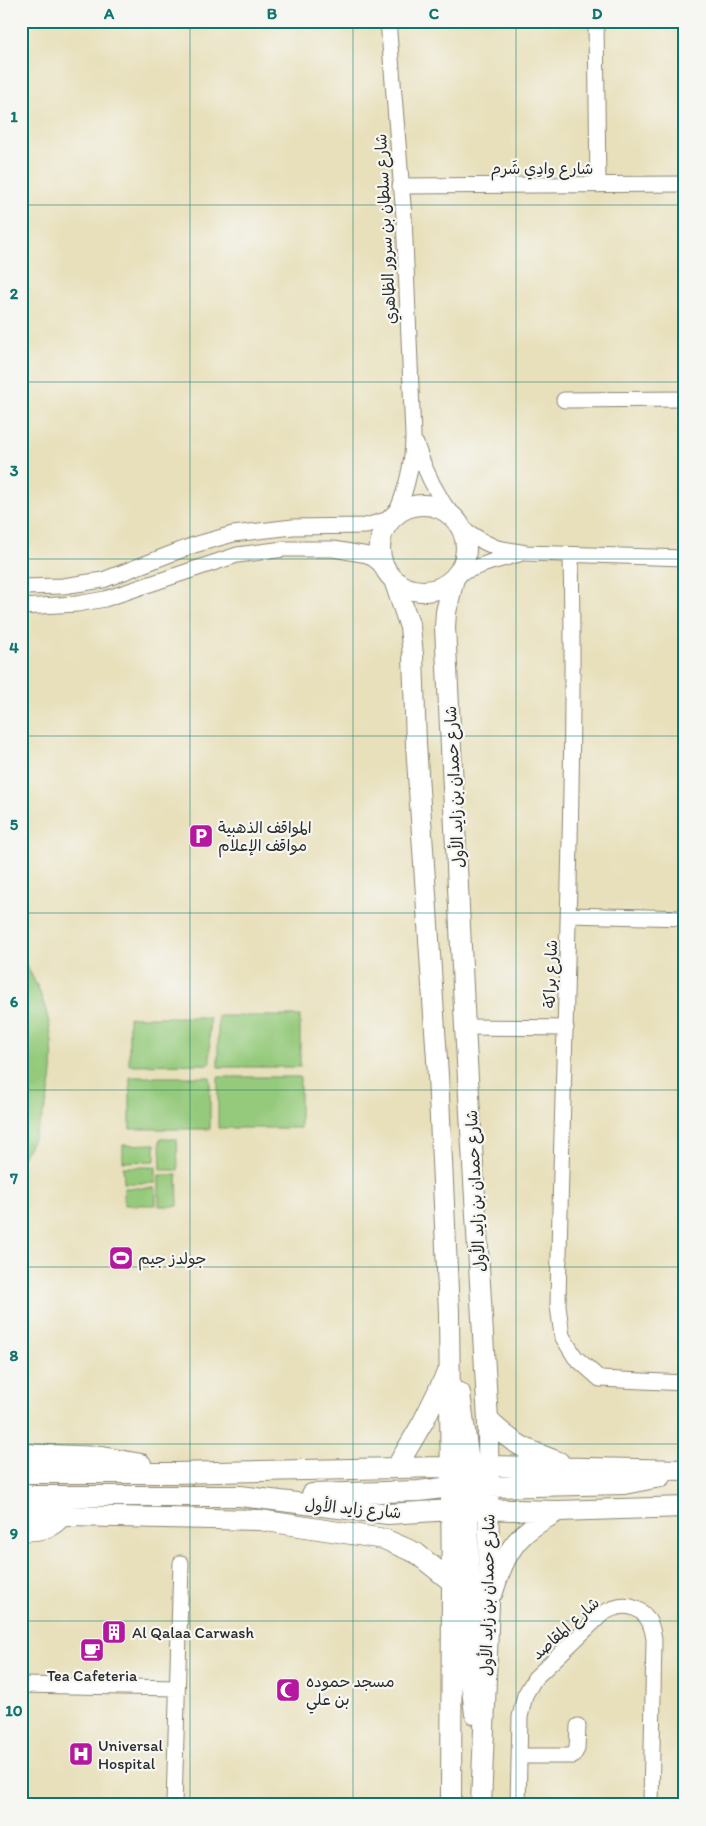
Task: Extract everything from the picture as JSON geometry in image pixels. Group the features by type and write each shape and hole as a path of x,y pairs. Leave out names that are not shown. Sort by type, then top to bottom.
{"main road":[{"path":"426,505 442,510 457,523 464,538 465,551 463,563 455,576 443,586 431,591 418,591 405,587 389,574 381,557 381,541 386,526 394,517 410,508 426,505"},
{"name":"شارع حمدان بن زايد الأول","path":"389,574 410,628 413,655 416,744 438,1075 449,1312 448,1371 467,1486 488,1510 488,1603 481,1805"},
{"name":"شارع حمدان بن زايد الأول","path":"451,1805 452,1582 467,1486 488,1420 465,1027 445,628 446,612 455,576"},
{"path":"449,1312 467,1486 470,1673 474,1706 482,1738"},
{"path":"396,1468 423,1422 448,1371"},
{"path":"488,1420 506,1437 523,1449 573,1467"},
{"path":"21,1454 102,1457 136,1463 174,1473"},
{"name":"شارع زايد الأول","path":"21,1496 240,1496 388,1514 467,1486 573,1467 685,1470"},
{"name":"شارع زايد الأول","path":"21,1473 174,1473 396,1468 467,1486"},
{"path":"240,1496 419,1491 467,1486 624,1484 651,1480 685,1470"},
{"path":"488,1510 558,1511 685,1507"},
{"path":"488,1603 499,1572 521,1537 558,1511"},
{"path":"21,1515 260,1520 388,1514"},
{"path":"260,1520 384,1539 416,1553 452,1582"}],"street":[{"name":"شارع سلطان بن سرور الظاهري","path":"388,21 404,217 413,436 411,468 407,485 394,517"},
{"path":"596,21 598,185"},
{"name":"شارع وادِي شَرم","path":"400,186 685,184"},
{"path":"564,400 685,399"},
{"name":"شارع سلطان بن سرور الظاهري","path":"413,436 430,480 441,501 457,523"},
{"path":"21,587 63,586 103,580 194,545 239,533 293,527 366,526 394,517"},
{"path":"457,523 484,542 497,548 526,553 685,558"},
{"path":"21,607 63,605 105,599 237,555 260,551 309,548 353,551 368,555 389,574"},
{"path":"455,576 491,562 526,553"},
{"name":"شارع براكة","path":"571,554 573,646 569,915 558,1306 562,1336 575,1357 600,1378 685,1383"},
{"path":"569,915 685,918"},
{"path":"465,1027 566,1028"},
{"path":"21,1533 44,1532 55,1527 65,1516"},
{"path":"174,1805 181,1563"},
{"name":"شارع المقاصد","path":"518,1805 522,1706 530,1686 602,1614 621,1606 632,1607 641,1612 648,1619 654,1639 651,1805"},
{"path":"21,1684 177,1688"},
{"path":"519,1756 573,1756 577,1749 578,1726"}],"green space":[{"path":"21,958 41,996 51,1036 53,1057 48,1099 35,1135 21,1158"},
{"path":"218,1016 300,1016 300,1067 218,1067"},
{"path":"129,1017 209,1017 210,1064 129,1065"},
{"path":"130,1077 210,1077 210,1129 130,1129"},
{"path":"218,1077 300,1077 300,1128 218,1128"},
{"path":"160,1139 177,1139 178,1170 161,1170"},
{"path":"155,1144 155,1161 123,1162 123,1145"},
{"path":"123,1167 156,1167 156,1183 124,1183"},
{"path":"159,1175 177,1175 178,1206 159,1206"},
{"path":"124,1188 156,1188 156,1205 124,1205"}],"place":[{"name":"المواقف الذهبية مواقف الإعلام","path":"201,836"},
{"name":"جولدز جيم","path":"121,1258"},
{"name":"Al Qalaa Carwash","path":"114,1632"},
{"name":"Tea Cafeteria","path":"92,1650"},
{"name":"مسجد حموده بن علي","path":"288,1690"},
{"name":"Universal Hospital","path":"81,1754"}]}
